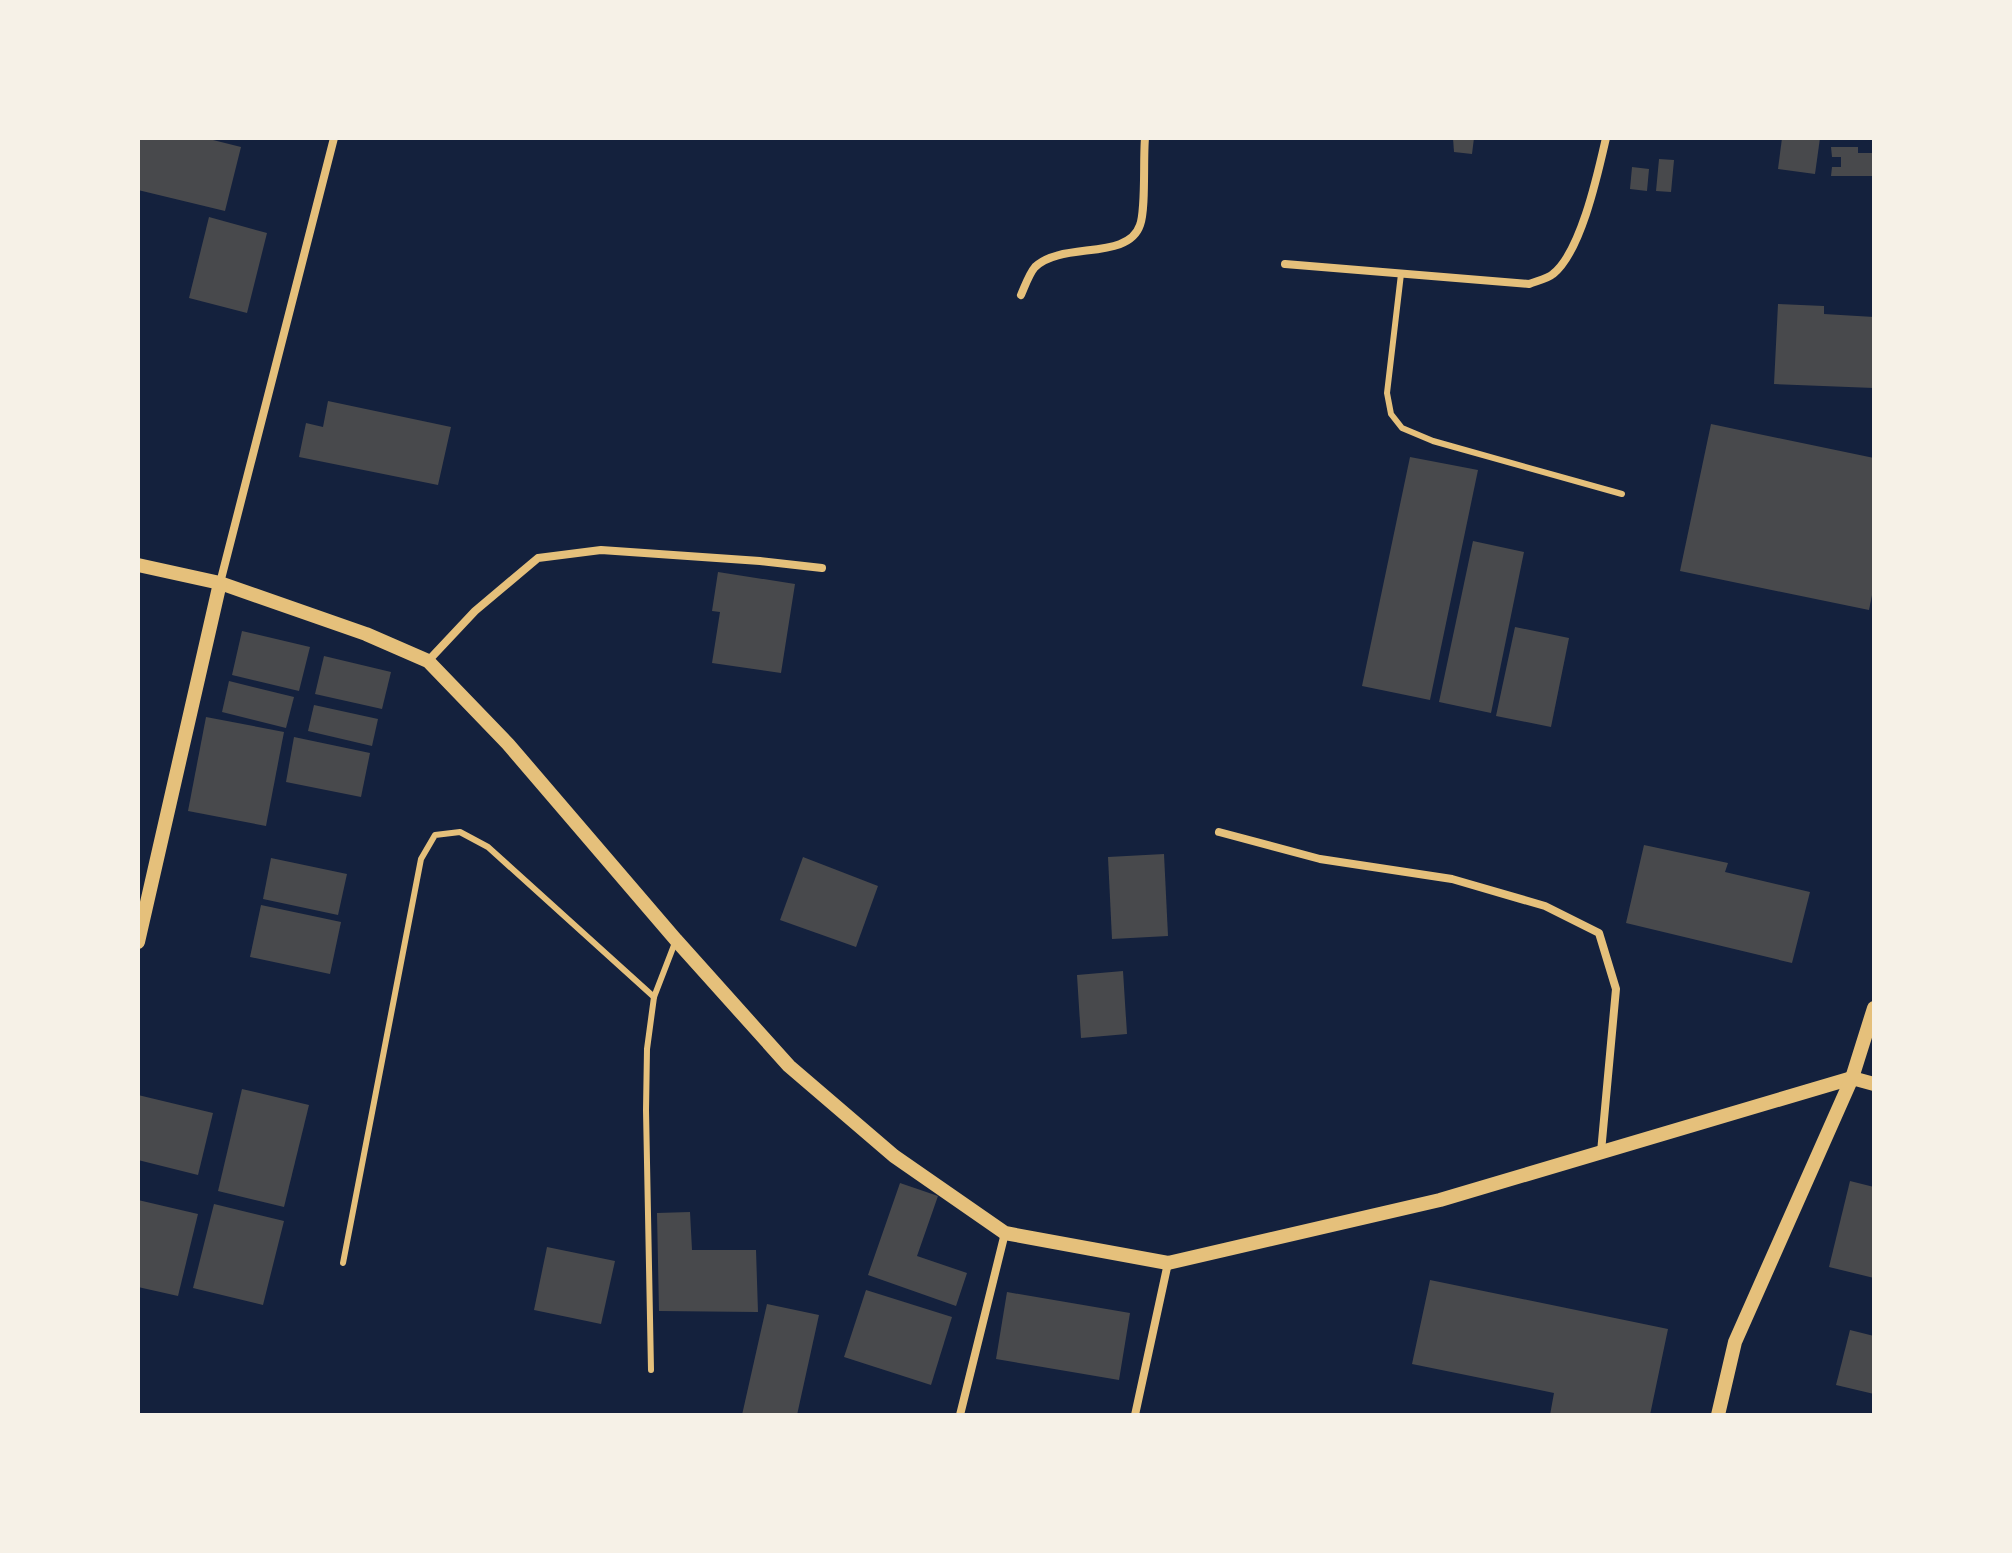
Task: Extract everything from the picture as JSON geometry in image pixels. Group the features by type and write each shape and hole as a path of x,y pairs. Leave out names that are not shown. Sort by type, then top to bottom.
{"street":[{"path":"138,942 220,583 334,138"},
{"path":"1021,295 1034,268 1053,255 1126,243 1137,234 1142,221 1145,138"},
{"path":"1285,264 1529,284 1552,275 1565,260 1583,222 1606,138"},
{"path":"428,661 475,611 538,558 601,550 822,568"},
{"path":"138,565 220,583 366,634 428,661 508,744 789,1066 894,1156 1005,1233 1168,1263 1440,1200 1852,1078 1874,1084"},
{"path":"1219,832 1320,859 1452,879 1545,906 1599,933 1616,989 1601,1152"},
{"path":"1723,1414 1735,1342 1852,1078 1874,1008"},
{"path":"960,1415 1005,1233"},
{"path":"1135,1415 1168,1263"}],"lane":[{"path":"1401,274 1387,393 1391,414 1402,428 1433,441 1622,494"},
{"path":"343,1263 421,859 435,835 460,832 488,847 654,997"},
{"path":"651,1370 647,1049 654,997 676,940"}],"building":[{"path":"138,138 205,138 241,147 225,211 138,190"},
{"path":"1453,138 1474,138 1472,154 1454,152"},
{"path":"1782,138 1820,138 1815,174 1778,169"},
{"path":"1831,147 1858,147 1858,153 1874,153 1874,176 1831,176 1832,167 1841,167 1841,157 1832,157"},
{"path":"1659,159 1674,160 1671,192 1656,191"},
{"path":"1632,167 1649,169 1647,191 1630,189"},
{"path":"209,217 267,233 247,313 189,298"},
{"path":"1778,304 1824,306 1824,314 1874,317 1874,388 1774,384"},
{"path":"328,401 451,427 438,485 299,457 306,423 323,427"},
{"path":"1711,424 1874,458 1874,585 1869,610 1680,571"},
{"path":"1410,457 1478,470 1430,700 1362,686"},
{"path":"1473,541 1524,552 1491,713 1439,702"},
{"path":"718,572 795,584 781,673 712,663 720,612 712,611"},
{"path":"1515,627 1569,638 1551,727 1496,716"},
{"path":"242,631 310,647 299,691 232,675"},
{"path":"324,656 391,672 382,709 315,694"},
{"path":"229,681 294,697 286,728 222,712"},
{"path":"314,705 378,719 372,746 308,731"},
{"path":"206,717 284,732 266,826 188,811"},
{"path":"294,737 370,753 361,797 286,782"},
{"path":"1644,845 1728,863 1725,872 1810,892 1792,963 1626,923"},
{"path":"1164,854 1168,936 1112,939 1108,857"},
{"path":"803,857 878,886 856,947 780,920"},
{"path":"271,858 347,874 338,915 263,899"},
{"path":"261,905 341,922 330,974 250,957"},
{"path":"1123,971 1127,1034 1081,1038 1077,975"},
{"path":"242,1089 309,1105 284,1207 218,1191"},
{"path":"138,1095 213,1113 198,1175 138,1160"},
{"path":"1850,1181 1874,1187 1874,1278 1829,1267"},
{"path":"900,1183 938,1196 917,1256 967,1273 956,1306 868,1275"},
{"path":"138,1200 198,1214 178,1296 138,1287"},
{"path":"214,1204 284,1221 263,1305 193,1288"},
{"path":"690,1212 692,1250 756,1250 758,1312 659,1311 657,1213"},
{"path":"547,1247 615,1261 601,1324 534,1310"},
{"path":"1430,1280 1668,1329 1650,1415 1550,1415 1554,1393 1412,1364"},
{"path":"866,1290 952,1317 931,1385 844,1357"},
{"path":"1007,1292 1130,1313 1119,1380 996,1359"},
{"path":"767,1304 819,1315 797,1415 742,1415"},
{"path":"1850,1330 1874,1336 1874,1394 1836,1385"}]}
